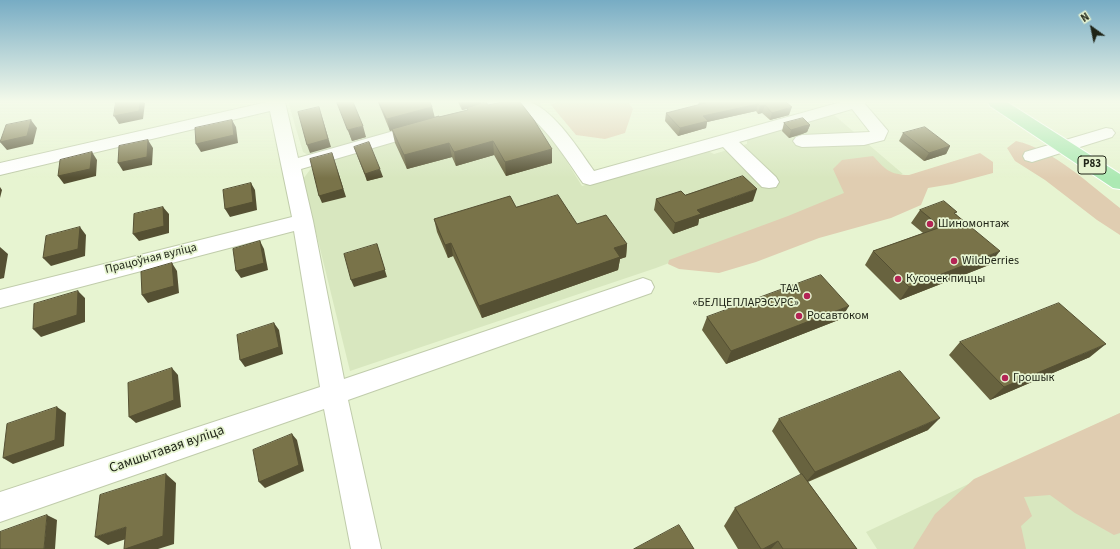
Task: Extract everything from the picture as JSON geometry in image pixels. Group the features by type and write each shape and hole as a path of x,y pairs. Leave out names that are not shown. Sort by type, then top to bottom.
{"highway":[{"name":"Р83","path":"1042,128 1120,168"},
{"name":"Р83","path":"1049,128 1120,183"}],"street":[{"path":"0,169 174,128"},
{"path":"283,128 303,221 334,394 366,549"},
{"path":"291,166 426,128"},
{"path":"550,128 559,137 590,178 769,128"},
{"path":"802,141 864,139 878,136 879,131 876,128"},
{"path":"1032,156 1106,134"},
{"path":"726,140 769,182"},
{"name":"Працоўная вуліца","path":"0,299 130,264 303,221"},
{"name":"Самшытавая вуліца","path":"0,507 334,394 643,287"}],"shaded area":[{"path":"296,128 558,128 564,136 553,139 582,186 706,150 714,154 747,144 747,139 786,128 849,128 903,174 656,268 350,371 303,179 312,167 310,156 303,152"},
{"path":"570,128 627,128 625,133 605,139 576,135"},
{"path":"1016,141 1030,145 1044,152 1071,169 1120,208 1120,235 1097,220 1045,180 1015,161 1007,148"},
{"path":"980,153 993,162 993,173 952,184 928,188 921,205 891,218 819,238 756,262 719,273 679,269 668,264 669,260 788,216 844,193 833,169 842,160 873,156 888,170 897,174 909,175"},
{"path":"1120,413 1120,549 877,549 866,532"},
{"path":"1120,413 1120,533 1114,535 1075,513 1050,495 1024,497 1032,516 1021,526 1026,549 913,549 935,514 974,479"}],"building":[{"path":"5,128 29,128 27,136 0,142"},
{"path":"195,128 233,128 234,135 196,144"},
{"path":"302,128 325,128 328,139 307,145"},
{"path":"347,128 357,128 348,130"},
{"path":"397,128 539,128 552,149 505,162 493,141 454,152 449,143 404,155 392,129"},
{"path":"789,128 799,128 791,130"},
{"path":"926,128 950,146 929,153 903,133"},
{"path":"148,140 147,157 118,163 119,146"},
{"path":"369,142 380,169 365,174 354,147"},
{"path":"92,152 90,169 58,176 60,160"},
{"path":"332,153 343,189 319,196 310,159"},
{"path":"743,176 757,189 697,210 701,214 675,223 656,199 681,191 685,195"},
{"path":"251,183 253,202 225,209 223,190"},
{"path":"558,195 577,224 606,215 627,244 614,248 620,257 479,306 451,243 445,245 434,219 510,196 516,207"},
{"path":"944,201 957,212 954,213 1000,251 909,287 873,251 941,227 920,210"},
{"path":"163,207 164,226 133,234 134,214"},
{"path":"80,227 78,249 43,258 46,236"},
{"path":"260,241 264,263 236,271 233,249"},
{"path":"377,244 385,270 351,280 344,254"},
{"path":"172,263 174,286 142,295 141,272"},
{"path":"821,275 849,306 731,351 707,317"},
{"path":"78,291 77,315 33,329 34,304"},
{"name":"Грошык","path":"1059,303 1106,344 1004,387 960,342"},
{"path":"274,323 279,347 240,360 237,335"},
{"path":"172,368 174,400 129,417 128,383"},
{"path":"900,371 940,418 815,472 779,419"},
{"path":"57,407 55,440 3,458 7,424"},
{"path":"292,434 299,465 259,482 253,450"},
{"path":"166,474 163,536 125,549 126,527 95,537 100,495"},
{"path":"802,474 857,549 783,549 778,541 761,549 735,508"},
{"path":"47,515 44,549 0,549 0,532"},
{"path":"679,525 694,549 634,549"}],"place":[{"name":"Шиномонтаж","path":"930,224"},
{"name":"Wildberries","path":"954,261"},
{"name":"Кусочек пиццы","path":"898,279"},
{"name":"ТАА «БЕЛЦЕПЛАРЭСУРС»","path":"807,296"},
{"name":"Росавтоком","path":"799,316"},
{"name":"Грошык","path":"1005,378"}]}
